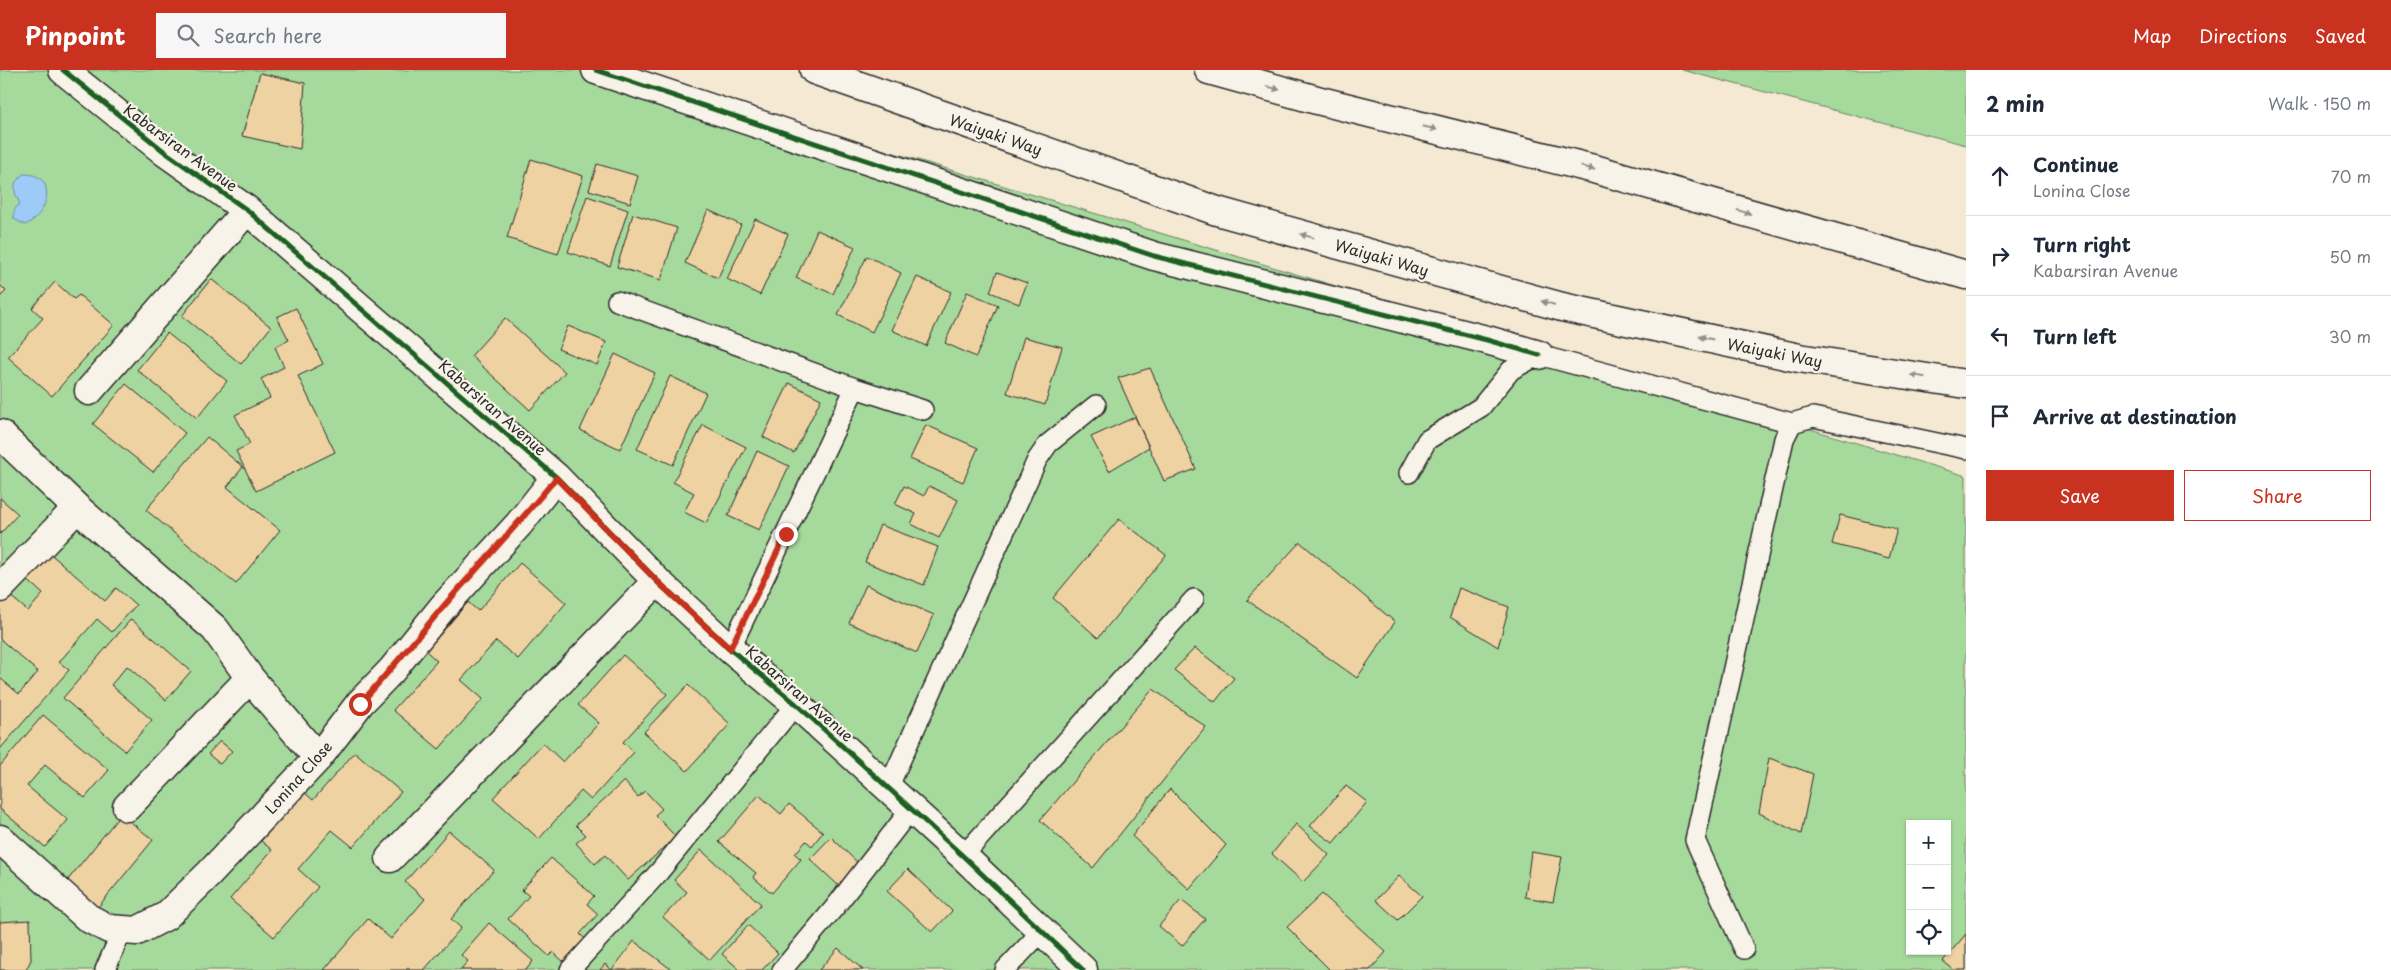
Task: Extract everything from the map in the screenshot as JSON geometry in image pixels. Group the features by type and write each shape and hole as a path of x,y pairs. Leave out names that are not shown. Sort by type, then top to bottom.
{"main road":[{"name":"Kabarsiran Avenue","path":"63,70 165,152 247,210 556,478 657,581 730,649 796,704 911,808 1083,970"},
{"path":"596,70 1154,256 1487,340 1539,355"},
{"name":"Waiyaki Way","path":"814,70 1217,211 1562,307 1800,358 1966,384"},
{"path":"1209,70 1317,100 1594,169 1966,275"},
{"path":"89,391 247,210"},
{"path":"0,434 77,508 215,629 250,678 318,758"},
{"name":"Lonina Close","path":"122,932 137,931 166,916 209,874 318,758 360,704 392,670 443,607 518,524 556,478"},
{"path":"0,588 77,508"},
{"path":"390,858 657,581"},
{"path":"127,807 250,678"},
{"path":"0,839 88,918 109,929 122,932"}],"lane":[{"path":"617,302 855,388 923,410"},
{"path":"1409,473 1427,440 1481,407 1511,370 1539,355 1792,423 1813,417 1966,449"},
{"path":"730,649 855,388"},
{"path":"888,788 1037,460 1054,439 1096,405"},
{"path":"1744,950 1695,840 1784,439 1792,423"},
{"path":"963,856 1194,599"},
{"path":"570,970 659,872 796,704"},
{"path":"782,970 835,907 911,808"},
{"path":"105,970 122,932"},
{"path":"1005,970 1041,932"}],"green space":[{"path":"0,70 619,70 1966,476 1966,970 0,970"},
{"path":"1682,70 1966,70 1966,145"}],"water":[{"path":"23,174 34,175 42,180 46,187 44,204 40,213 25,225 14,219 15,209 20,204 15,193 15,183"}],"building":[{"path":"260,73 305,83 300,149 242,136"},
{"path":"531,159 583,176 558,254 507,238"},
{"path":"597,164 638,176 630,203 589,190"},
{"path":"587,196 628,210 610,266 568,252"},
{"path":"708,210 741,225 718,278 685,263"},
{"path":"633,214 677,228 661,280 617,267"},
{"path":"755,219 788,234 760,295 727,279"},
{"path":"817,230 855,247 833,294 796,278"},
{"path":"867,256 901,273 872,332 838,315"},
{"path":"997,272 1027,283 1019,304 990,292"},
{"path":"917,277 951,292 926,346 892,330"},
{"path":"211,279 271,327 241,364 182,316"},
{"path":"55,282 74,299 79,295 114,325 52,396 8,357 43,318 32,308"},
{"path":"0,285 6,291 0,297"},
{"path":"967,292 998,305 976,357 945,343"},
{"path":"296,308 323,364 298,376 335,452 256,491 236,451 250,444 235,415 270,398 261,379 284,367 275,347 289,340 277,317"},
{"path":"505,318 565,372 530,410 471,356"},
{"path":"568,326 606,342 597,365 558,349"},
{"path":"167,333 227,381 197,418 137,370"},
{"path":"1024,337 1062,347 1045,405 1007,393"},
{"path":"615,354 655,373 620,449 580,430"},
{"path":"1150,368 1196,469 1164,481 1118,378"},
{"path":"670,376 706,393 673,465 637,449"},
{"path":"789,383 821,399 794,453 763,437"},
{"path":"126,384 185,433 153,472 93,424"},
{"path":"1135,417 1149,447 1109,471 1091,437"},
{"path":"703,425 746,447 706,523 684,512 694,493 673,482"},
{"path":"926,425 978,448 963,482 910,459"},
{"path":"207,437 243,467 227,487 280,530 236,584 146,510"},
{"path":"757,451 789,466 759,530 728,516"},
{"path":"904,486 924,496 929,486 958,500 939,538 911,524 916,514 895,504"},
{"path":"0,498 18,514 0,534"},
{"path":"1840,515 1897,529 1889,559 1832,544"},
{"path":"1119,519 1166,555 1098,638 1053,598"},
{"path":"880,525 938,547 924,585 865,562"},
{"path":"1300,542 1395,622 1357,678 1247,600"},
{"path":"46,550 105,601 116,588 136,605 112,632 97,619 59,662 69,670 0,749 0,678 19,694 38,672 0,639 0,603 8,594 28,611 43,594 23,576"},
{"path":"520,563 566,603 518,659 496,641 461,680 483,699 439,749 393,710 437,661 426,651 468,602 478,611"},
{"path":"866,585 934,615 917,653 849,623"},
{"path":"1459,588 1509,607 1498,647 1450,617"},
{"path":"131,619 191,671 166,700 127,666 111,685 152,720 125,751 63,698"},
{"path":"1195,648 1234,678 1215,702 1174,670"},
{"path":"623,655 667,694 623,742 634,752 591,800 581,791 539,839 493,798 543,743 563,762 599,723 578,705"},
{"path":"688,685 730,724 687,771 644,732"},
{"path":"1153,689 1206,727 1093,868 1040,820"},
{"path":"43,715 109,770 85,798 45,765 27,786 68,820 45,847 0,809 0,766"},
{"path":"220,741 232,751 220,764 208,754"},
{"path":"355,752 401,792 353,847 332,830 298,869 318,887 274,937 230,899 272,850 261,841 304,792 313,800"},
{"path":"1769,758 1813,774 1801,834 1759,813"},
{"path":"624,781 638,797 645,791 662,809 655,815 676,837 628,880 605,855 595,864 576,843 586,835 576,825"},
{"path":"1346,786 1367,802 1333,843 1310,826"},
{"path":"1170,789 1226,845 1189,889 1132,836"},
{"path":"759,795 781,814 789,804 823,832 812,846 806,841 795,854 801,859 772,893 753,877 756,873 719,842"},
{"path":"121,814 153,840 94,912 63,886"},
{"path":"1296,824 1329,855 1303,882 1272,854"},
{"path":"449,831 494,870 451,919 461,928 424,970 410,970 408,968 406,970 324,970 368,919 391,939 425,899 405,882"},
{"path":"831,837 860,865 839,886 810,859"},
{"path":"701,850 761,904 710,960 663,917 687,892 674,880"},
{"path":"1531,852 1562,857 1553,902 1525,897"},
{"path":"551,858 594,896 587,904 598,914 580,934 587,941 566,964 553,952 549,956 508,919 529,896 522,890"},
{"path":"908,869 952,911 932,932 887,891"},
{"path":"1399,876 1422,896 1398,920 1376,900"},
{"path":"1322,894 1386,952 1370,970 1330,970 1287,927"},
{"path":"1181,900 1205,919 1182,946 1159,926"},
{"path":"30,920 31,960 26,970 0,970 0,922"},
{"path":"489,923 533,961 526,970 460,970 468,961 461,955"},
{"path":"748,925 778,953 762,970 740,970 722,954"},
{"path":"1966,934 1966,970 1954,970 1943,961 1948,955 1951,955 1951,952"},
{"path":"634,941 672,970 612,970"},
{"path":"838,948 863,970 819,970"},
{"path":"605,964 612,970 600,970"}],"cycle path":[{"path":"63,70 165,152 247,210 556,477 657,581 730,649 796,704 963,856 1083,970"},
{"path":"596,70 1154,256 1487,340 1539,355"}],"route":[{"path":"360,704 392,670 443,607 484,563 556,478 657,581 730,649 786,534"}]}
